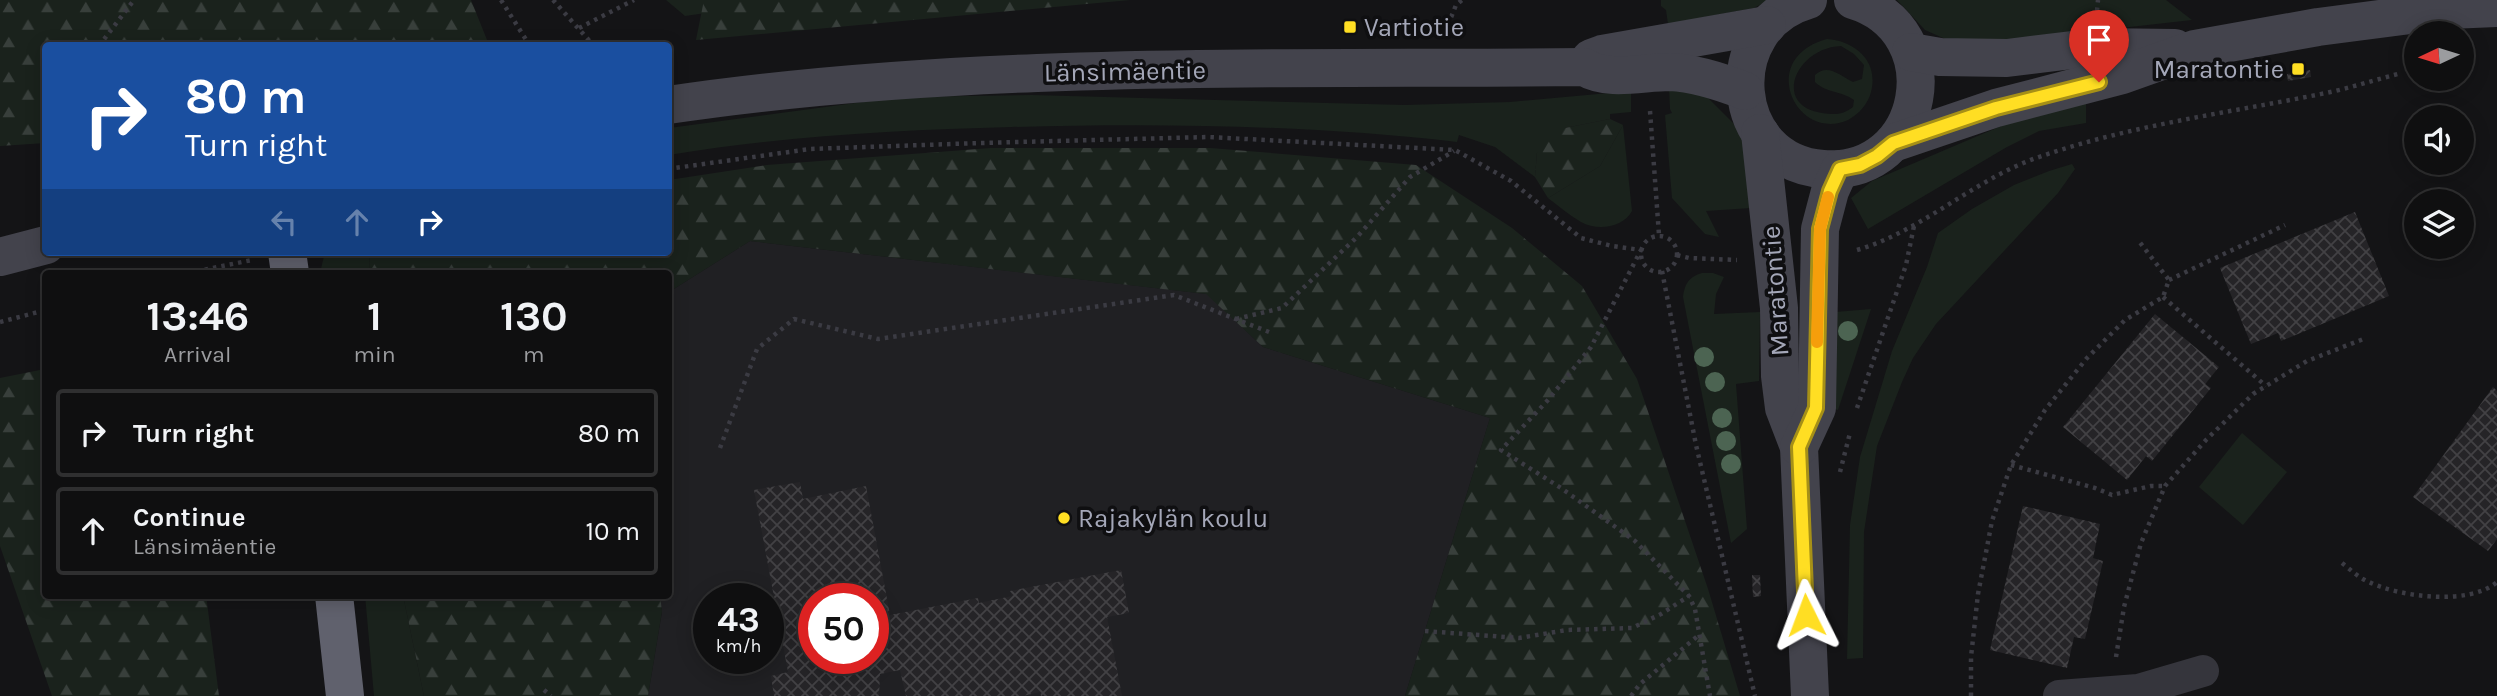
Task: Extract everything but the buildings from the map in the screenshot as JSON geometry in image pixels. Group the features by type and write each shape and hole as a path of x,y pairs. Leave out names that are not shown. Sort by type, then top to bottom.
{"highway":[{"path":"334,599 345,696"}],"main road":[{"path":"1806,0 1791,6 1767,25 1749,55 1745,92 1752,120 1772,147 1795,162 1822,169 1840,169 1869,160 1893,143 1996,108 2132,72 2195,49 2318,27 2449,10 2497,8"},
{"path":"1870,5 1900,31 1912,52 1917,76 1916,100 1907,123 1893,143"},
{"name":"Länsimäentie","path":"1584,67 1591,58 1602,54 1767,25"},
{"path":"1912,52 1940,57 2007,58 2097,47 2195,49"},
{"name":"Länsimäentie","path":"672,105 860,82 1036,72 1584,67 1604,74 1672,72 1721,82 1745,92"},
{"name":"Maratontie","path":"1760,133 1779,309 1784,408 1799,447 1810,696"},
{"name":"Maratontie","path":"1799,447 1816,408 1820,229 1830,191 1840,169"},
{"path":"0,257 42,245"}],"street":[{"path":"2059,696 2138,690 2203,671"}],"path":[{"path":"501,0 527,42"},
{"path":"553,0 591,42"},
{"path":"579,28 634,0"},
{"path":"1448,25 1456,5 1462,0"},
{"path":"102,42 134,1"},
{"path":"1846,253 1879,244 1973,188 2009,170 2081,143 2159,123 2328,92 2398,74"},
{"path":"1650,110 1658,235"},
{"path":"672,168 810,149 980,142 1208,138 1455,150 1511,181 1581,238 1641,250"},
{"path":"1235,319 1282,308 1357,237 1410,177 1455,150"},
{"path":"1856,412 1906,265 1914,225"},
{"path":"1971,696 1971,657 1978,594 1992,521 2011,465 2045,410 2087,358 2125,320 2163,297 2169,280 2286,225"},
{"path":"1641,250 1646,266 1656,271 1672,266 1677,255 1674,244 1665,236 1658,235 1647,239 1641,250 1591,347 1548,400 1502,450 1635,541 1689,596 1695,609 1710,696"},
{"path":"2138,240 2169,280"},
{"path":"1677,255 1742,260"},
{"path":"202,270 268,256"},
{"path":"1662,271 1696,445 1755,696"},
{"path":"720,448 757,349 794,319 878,339 1174,295 1269,332"},
{"path":"2163,297 2266,386"},
{"path":"0,322 42,311"},
{"path":"2111,693 2124,607 2141,542 2165,486 2206,440 2253,394 2307,361 2366,338"},
{"path":"1839,482 1852,425"},
{"path":"2011,465 2112,495 2151,486 2165,486"},
{"path":"2342,563 2366,581 2397,592 2455,596 2491,587 2497,582"},
{"path":"1425,631 1520,638 1567,630 1632,628 1689,596"},
{"path":"1631,696 1640,684 1699,634"},
{"path":"544,690 551,696"}],"shaded area":[{"name":"Rajakylän koulu","path":"750,241 1207,294 1263,347 1490,418 1405,696 648,696 662,612 660,599 672,599 672,290"}],"green space":[{"path":"0,0 471,0 488,42 42,42 42,143 0,146"},
{"path":"666,0 797,0 685,16"},
{"path":"704,0 1130,0 696,40"},
{"path":"1661,0 1769,0 1754,8 1668,24"},
{"path":"1897,0 2166,0 2192,20 1996,42 1952,42 1925,30"},
{"path":"1827,39 1837,41 1855,48 1868,62 1873,81 1870,96 1852,118 1829,124 1813,120 1800,109 1791,95 1789,79 1793,63 1805,49","holes":["1841,46 1854,54 1864,65 1862,79 1853,82 1829,70 1815,75 1815,82 1819,86 1854,100 1853,107 1842,113 1827,114 1807,108 1797,100 1794,89 1796,78 1802,66 1812,56 1825,49"]},
{"path":"1669,87 1706,96 1735,125 1744,142 1751,208 1706,211 1719,237 1705,234 1672,198 1665,115 1672,113"},
{"path":"1631,91 1631,112 1610,114 1610,119 1565,128 1537,153 1535,177 1495,147 1459,135 1457,142 1346,132 1235,127 1068,126 926,130 797,139 672,154 672,128 900,97 1032,95 1405,105 1510,102"},
{"path":"2086,101 2086,123 2039,131 1868,229 1851,198 1872,181 2027,115"},
{"path":"1610,119 1623,125 1600,166 1548,198 1535,177 1537,153 1545,136 1565,128"},
{"path":"1623,125 1632,211 1628,217 1616,224 1602,227 1587,225 1548,198 1600,166"},
{"path":"991,148 1210,148 1416,165 1512,228 1582,286 1637,379 1708,589 1740,696 1405,696 1490,418 1263,347 1206,294 750,241 672,290 672,270 369,270 370,256 672,256 672,180 767,165"},
{"path":"2072,164 2075,169 2058,193 1936,324 1913,358 1902,382 1877,446 1864,532 1863,658 1847,659 1850,525 1860,457 1892,351 1927,267 1938,233 1972,209 2014,185"},
{"path":"324,256 370,256 369,270 321,270"},
{"path":"1702,273 1724,277 1716,294 1714,314 1760,312 1759,381 1736,384 1747,529 1731,543 1683,297 1688,281"},
{"path":"1871,309 1838,410 1832,408 1835,312"},
{"path":"42,370 42,599 207,599 219,696 52,696 0,546 0,378"},
{"path":"2242,433 2287,472 2243,525 2199,487"},
{"path":"365,599 404,599 424,696 374,696"},
{"path":"404,599 660,599 662,611 648,696 424,696"}],"slow traffic":[{"path":"1817,342 1820,229 1828,197"}],"place":[{"name":"Vartiotie","path":"1350,27"},
{"name":"Maratontie","path":"2298,69"},
{"name":"Rajakylän koulu","path":"1064,518"}],"route":[{"path":"1806,615 1799,447 1816,408 1820,229 1830,191 1840,169 1860,165 1893,143 1996,108 2099,82"}]}
